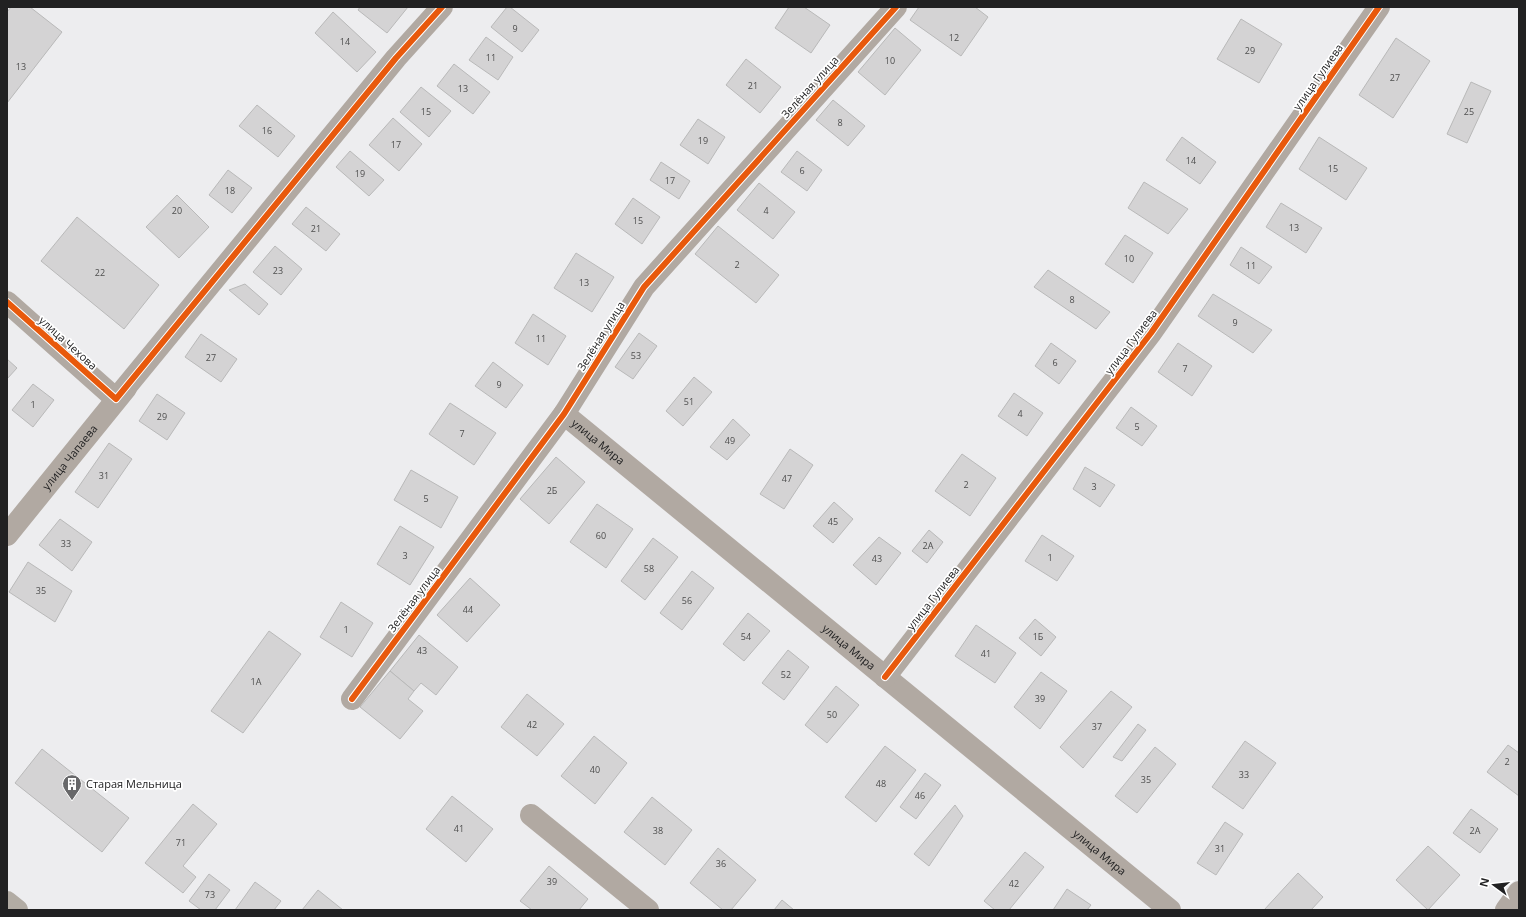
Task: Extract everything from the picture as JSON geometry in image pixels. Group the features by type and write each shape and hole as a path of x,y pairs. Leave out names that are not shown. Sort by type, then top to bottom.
{"main road":[{"path":"7,902 17,910"}],"street":[{"path":"116,399 396,58 442,7"},
{"name":"Зелёная улица","path":"352,699 564,414 644,287 896,7"},
{"name":"улица Гулиева","path":"885,677 1151,333 1379,7"},
{"name":"улица Чехова","path":"7,302 116,399"},
{"name":"улица Чапаева","path":"7,535 116,399 133,380"},
{"name":"улица Мира","path":"564,414 1170,910"},
{"path":"531,814 648,910"},
{"path":"1506,910 1519,892"}],"building":[{"path":"11,7 30,7 62,32 7,103 7,12"},
{"path":"360,7 408,7 387,33 358,10"},
{"path":"507,7 510,7 539,30 522,52 491,27"},
{"path":"789,7 804,7 830,25 811,53 775,28"},
{"path":"919,7 975,7 988,17 961,56 910,20"},
{"path":"333,12 376,52 357,72 315,33"},
{"path":"1241,19 1282,44 1259,83 1217,59"},
{"path":"895,28 921,50 885,95 858,72"},
{"path":"486,37 513,57 498,80 469,60"},
{"path":"1396,38 1430,61 1393,118 1359,95"},
{"path":"746,59 781,87 760,113 726,85"},
{"path":"454,64 490,92 473,114 437,86"},
{"path":"1471,82 1491,91 1467,143 1447,134"},
{"path":"421,87 451,111 429,137 400,112"},
{"path":"833,100 865,126 848,146 816,120"},
{"path":"257,105 295,136 278,157 239,126"},
{"path":"393,118 422,144 399,171 369,145"},
{"path":"698,119 725,137 708,164 680,145"},
{"path":"1182,137 1216,162 1200,184 1166,160"},
{"path":"1319,137 1367,168 1346,200 1299,169"},
{"path":"350,151 384,180 369,196 336,167"},
{"path":"797,151 822,170 807,191 781,172"},
{"path":"661,162 690,181 679,199 650,180"},
{"path":"228,170 252,188 232,213 209,195"},
{"path":"1144,182 1188,209 1168,234 1128,208"},
{"path":"759,183 795,212 773,239 737,210"},
{"path":"177,195 209,227 179,258 146,227"},
{"path":"633,198 660,217 642,244 615,224"},
{"path":"1281,203 1322,228 1306,253 1266,227"},
{"path":"306,207 340,234 326,251 292,224"},
{"path":"77,217 159,285 124,329 41,261"},
{"path":"718,226 779,275 756,303 695,254"},
{"path":"1125,235 1153,253 1133,283 1105,264"},
{"path":"275,246 302,269 281,295 253,272"},
{"path":"1241,247 1272,267 1259,284 1230,265"},
{"path":"576,253 614,277 592,312 554,288"},
{"path":"1048,270 1110,312 1096,329 1034,287"},
{"path":"245,284 268,304 259,315 229,290"},
{"path":"1213,294 1272,330 1253,353 1198,316"},
{"path":"533,314 566,336 548,365 515,343"},
{"path":"639,333 657,346 633,379 615,367"},
{"path":"201,334 237,359 221,382 185,357"},
{"path":"1051,343 1076,361 1059,384 1035,366"},
{"path":"1178,343 1212,366 1192,396 1158,372"},
{"path":"7,359 17,368 7,379"},
{"path":"493,362 523,385 506,408 475,386"},
{"path":"694,377 712,392 683,426 666,411"},
{"path":"33,384 54,400 33,427 12,410"},
{"path":"1014,393 1043,413 1027,436 998,416"},
{"path":"157,394 185,413 167,440 139,421"},
{"path":"450,403 496,433 474,465 429,434"},
{"path":"1131,407 1157,426 1142,446 1116,428"},
{"path":"733,419 750,435 727,460 710,447"},
{"path":"109,443 132,459 98,508 75,492"},
{"path":"790,449 813,465 784,509 760,494"},
{"path":"962,454 996,478 970,516 935,491"},
{"path":"556,457 585,482 549,524 520,499"},
{"path":"1085,467 1115,485 1100,507 1073,489"},
{"path":"411,470 458,497 441,528 394,500"},
{"path":"834,502 853,519 833,543 813,526"},
{"path":"597,504 633,529 606,568 570,542"},
{"path":"60,519 92,542 72,571 39,545"},
{"path":"400,526 434,547 410,585 377,564"},
{"path":"929,530 943,542 927,563 912,551"},
{"path":"1042,535 1074,556 1057,581 1025,561"},
{"path":"879,537 901,553 876,585 853,565"},
{"path":"653,538 678,557 645,600 621,581"},
{"path":"28,562 72,591 55,622 9,592"},
{"path":"692,571 714,588 682,630 660,613"},
{"path":"470,578 500,605 467,642 437,615"},
{"path":"341,602 373,623 352,657 320,637"},
{"path":"748,613 770,631 744,661 723,644"},
{"path":"1035,619 1056,637 1041,656 1019,638"},
{"path":"976,625 1016,653 995,683 955,656"},
{"path":"269,631 301,654 243,733 211,711"},
{"path":"419,635 458,667 436,695 421,683 414,691 390,671"},
{"path":"788,650 809,667 784,700 762,683"},
{"path":"390,671 414,691 408,699 423,711 400,739 360,707"},
{"path":"1041,672 1067,691 1040,729 1014,707"},
{"path":"836,686 859,705 827,743 805,725"},
{"path":"1111,691 1132,707 1083,768 1060,747"},
{"path":"527,694 564,724 537,756 501,727"},
{"path":"1138,724 1146,730 1122,761 1113,757"},
{"path":"594,736 627,763 595,804 561,776"},
{"path":"1245,741 1276,763 1243,809 1212,787"},
{"path":"1508,745 1519,753 1519,796 1487,772"},
{"path":"885,746 916,770 876,822 845,797"},
{"path":"1155,747 1176,764 1137,813 1115,796"},
{"name":"Старая Мельница","path":"42,749 129,818 102,852 15,783"},
{"path":"925,773 941,785 916,819 900,807"},
{"path":"452,796 493,829 466,862 426,829"},
{"path":"652,797 692,830 665,865 624,832"},
{"path":"193,804 217,824 183,866 196,877 183,893 145,863"},
{"path":"955,805 963,816 929,866 914,854"},
{"path":"1471,809 1498,829 1480,853 1453,833"},
{"path":"1225,822 1243,834 1216,875 1197,863"},
{"path":"1428,846 1460,875 1428,910 1396,880"},
{"path":"718,848 756,880 731,910 723,910 690,883"},
{"path":"1025,852 1044,867 1009,910 995,910 984,901"},
{"path":"549,866 588,899 579,910 532,910 520,901"},
{"path":"1298,873 1323,897 1311,910 1264,910"},
{"path":"209,874 230,890 215,910 201,910 189,901"},
{"path":"255,882 281,901 274,910 235,910"},
{"path":"1067,889 1091,905 1087,910 1053,910"},
{"path":"318,890 343,910 302,910"},
{"path":"782,900 794,910 774,910"}],"cycle path":[{"path":"7,302 116,399 396,58 442,7"},
{"path":"352,699 564,414 644,287 896,7"},
{"path":"885,677 1151,333 1379,7"}],"place":[{"name":"Старая Мельница","path":"72,801"}]}
